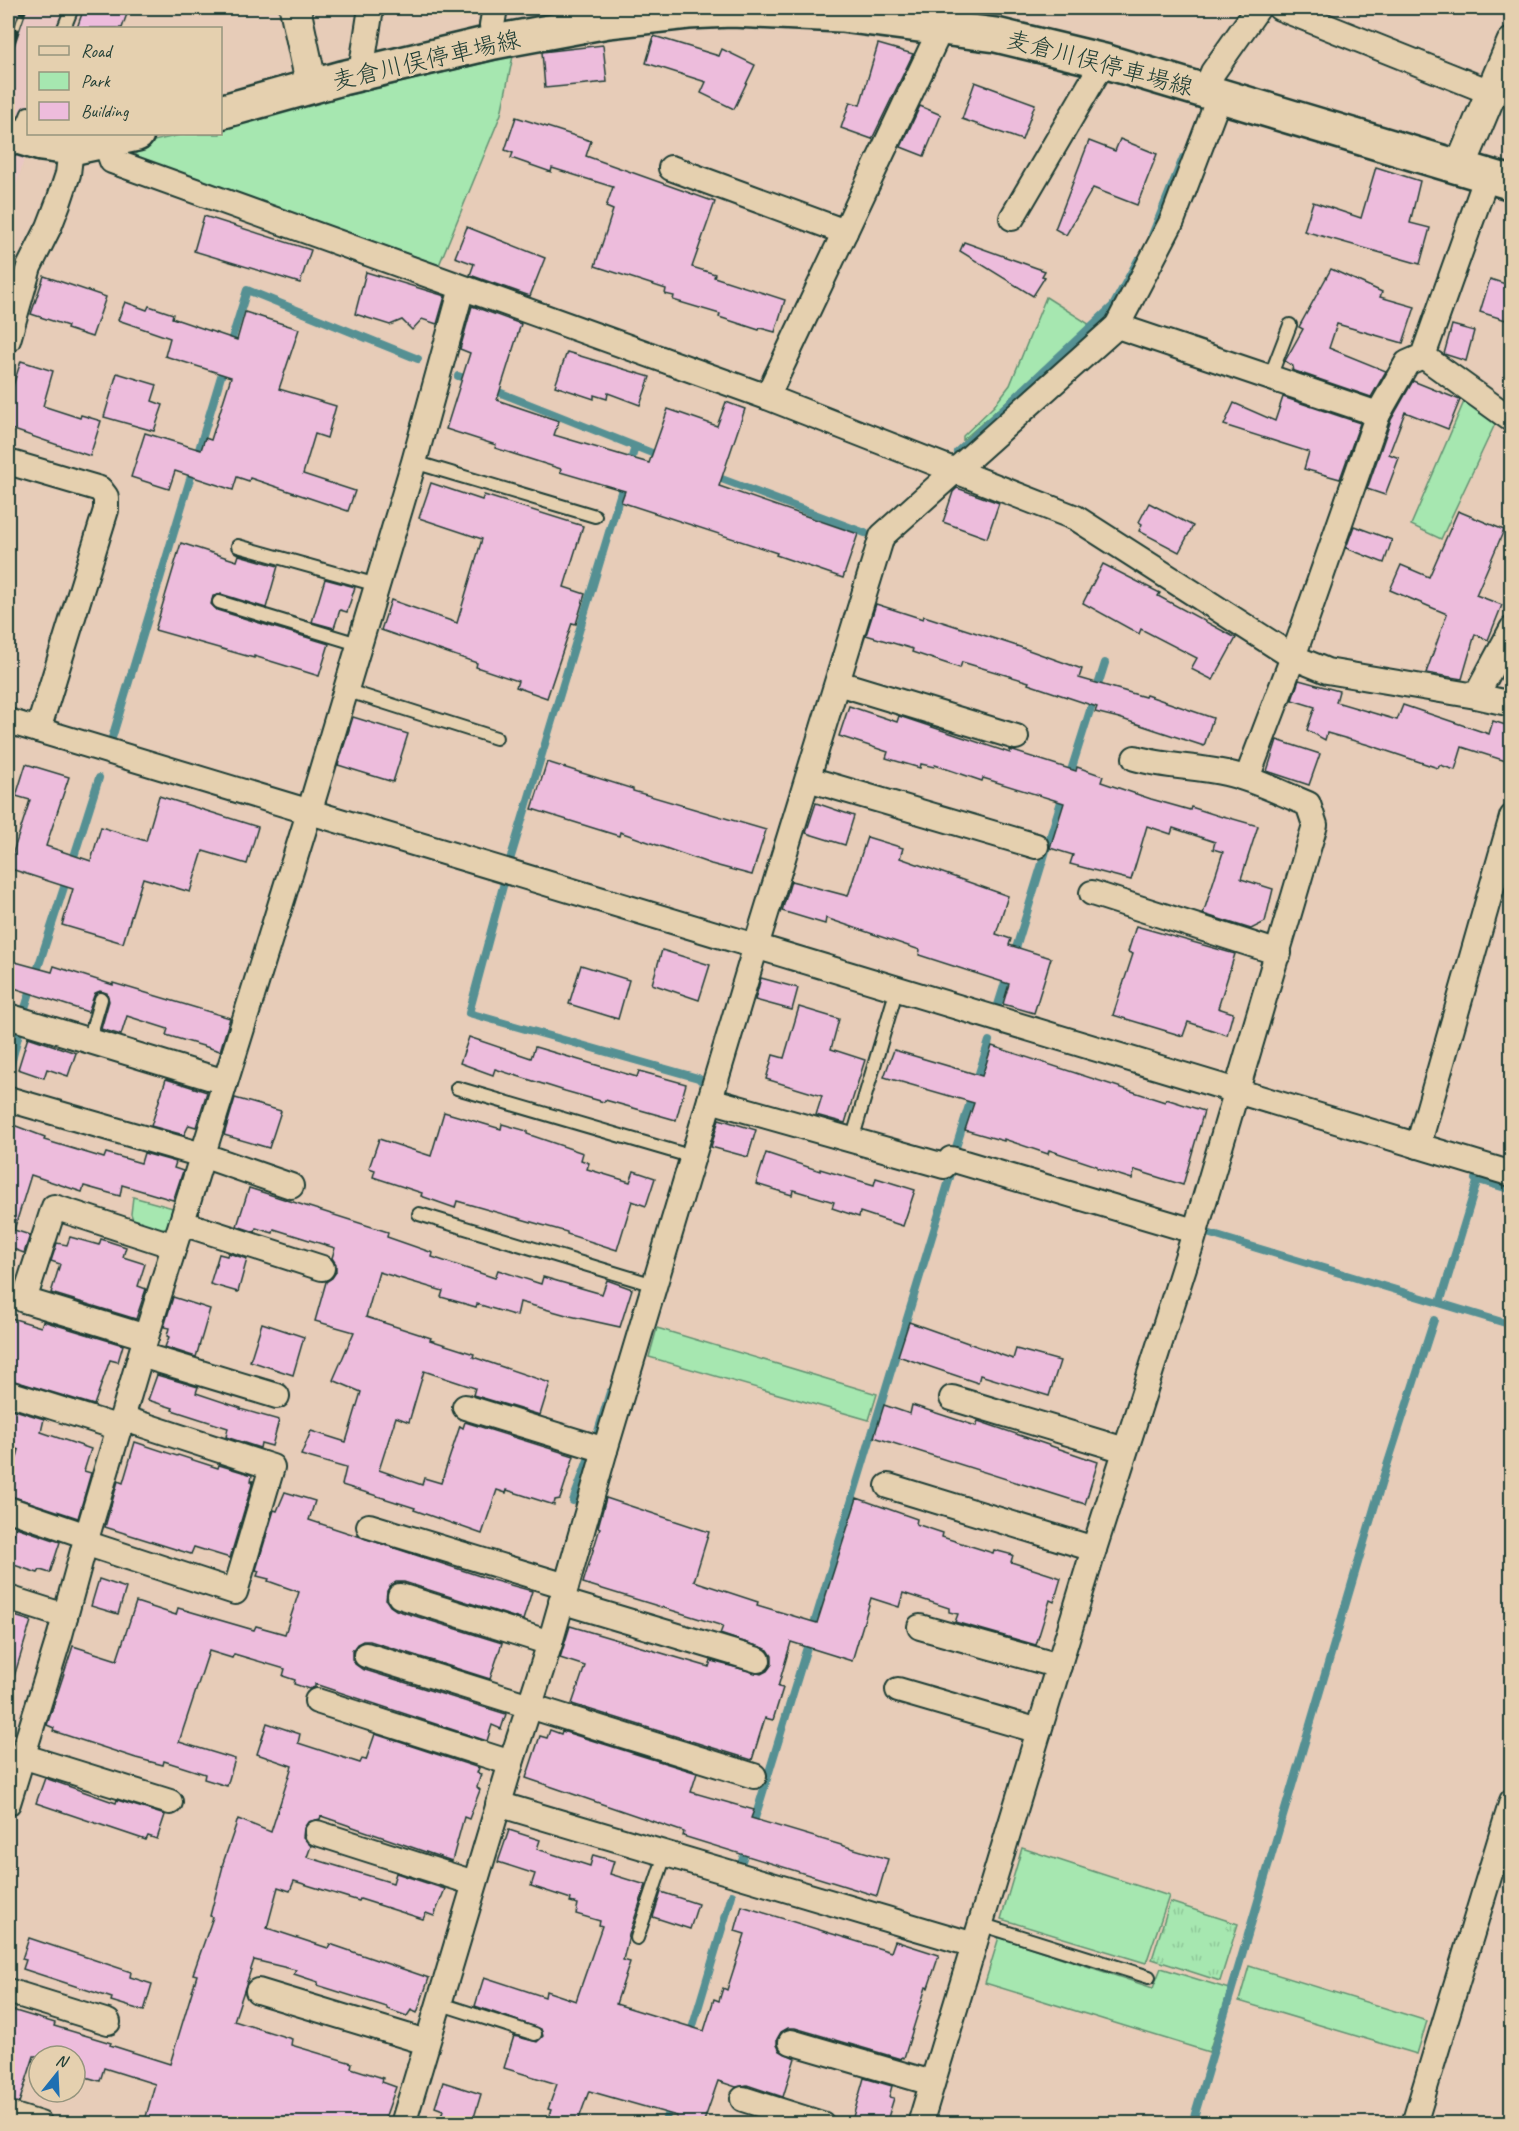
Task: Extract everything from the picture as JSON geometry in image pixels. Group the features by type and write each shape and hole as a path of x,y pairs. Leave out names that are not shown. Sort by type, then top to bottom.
{"main road":[{"name":"麦倉川俣停車場線","path":"222,111 367,73 610,14 731,9 841,15 944,17 996,35 1104,61 1486,175"},
{"path":"28,135 41,144 71,148 134,135"}],"street":[{"path":"295,8 312,87"},
{"path":"367,73 363,59 371,8"},
{"path":"494,42 492,25 495,8"},
{"path":"403,2124 498,1804 550,1643 605,1450 756,946 838,683 852,611 882,536 1117,326 1172,221 1213,93 1213,72 1258,8"},
{"path":"1280,8 1490,92"},
{"path":"767,397 811,289 845,232 944,17"},
{"path":"1247,778 1293,657 1378,414 1407,363 1423,356 1486,175 1490,92 1512,43"},
{"path":"1012,218 1104,61"},
{"path":"105,142 112,161 462,288 554,313 1076,518 1293,657 1327,671 1512,704"},
{"path":"8,340 29,267 60,201 68,174 71,148"},
{"path":"671,168 845,232"},
{"path":"8,1803 143,1346 309,813 414,462 462,288"},
{"path":"1117,326 1378,414"},
{"path":"1423,356 1512,420"},
{"path":"8,462 100,489 106,498 106,510 38,730"},
{"path":"1476,696 1512,629"},
{"path":"838,683 1016,737"},
{"path":"8,721 1512,1174"},
{"path":"920,2124 1094,1549 1279,953 1315,825 1308,804 1247,778 1224,772 1158,765 1135,758"},
{"path":"808,779 1036,846"},
{"path":"1418,1146 1512,817"},
{"path":"1092,893 1279,953"},
{"path":"8,1016 225,1082"},
{"path":"8,1099 202,1155 291,1186"},
{"path":"710,1100 1194,1231"},
{"path":"174,1246 54,1207 24,1300 277,1396"},
{"path":"182,1223 322,1268"},
{"path":"8,1393 272,1467 235,1592 8,1509"},
{"path":"952,1398 1125,1450"},
{"path":"465,1407 605,1450"},
{"path":"888,1486 1094,1549"},
{"path":"369,1526 758,1660"},
{"path":"399,1596 550,1643"},
{"path":"8,1598 65,1616"},
{"path":"920,1627 1059,1666"},
{"path":"366,1655 754,1776"},
{"path":"898,1690 1039,1731"},
{"path":"317,1701 511,1763"},
{"path":"22,1756 170,1802"},
{"path":"1414,2124 1512,1801"},
{"path":"498,1804 664,1855 977,1935"},
{"path":"317,1833 474,1883"},
{"path":"8,1991 108,2022"},
{"path":"258,1991 426,2042"},
{"path":"791,2042 933,2083"},
{"path":"743,2099 822,2124"},
{"path":"8,2114 40,2124"}],"lane":[{"path":"64,27 72,8"},
{"path":"1270,377 1290,325"},
{"path":"414,462 596,516"},
{"path":"238,546 377,585"},
{"path":"219,602 358,644"},
{"path":"345,690 496,738"},
{"path":"89,1040 101,999"},
{"path":"852,1140 893,1002"},
{"path":"457,1088 693,1157"},
{"path":"419,1214 654,1285"},
{"path":"637,1938 664,1855"},
{"path":"977,1935 1149,1977"},
{"path":"438,2003 535,2034"}],"shaded area":[{"path":"8,8 83,8 74,27 27,27 27,126 8,118"},
{"path":"8,146 26,153 8,213"}],"green space":[{"path":"513,56 501,114 439,265 136,157 136,145 180,135 222,135 222,125"},
{"path":"1046,297 1092,326 963,440 963,436 994,406 1010,385"},
{"path":"1466,397 1496,422 1441,539 1411,525"},
{"path":"133,1197 173,1208 167,1227 159,1230 134,1222 131,1214"},
{"path":"657,1328 877,1394 869,1420 649,1357"},
{"path":"1022,1848 1169,1896 1146,1963 1001,1919"},
{"path":"1170,1902 1238,1924 1220,1981 1152,1959"},
{"path":"999,1937 1153,1988 1161,1968 1229,1989 1209,2052 985,1983"},
{"path":"1249,1966 1427,2021 1417,2054 1239,2001"}],"building":[{"path":"84,8 129,8 122,27 77,27"},
{"path":"654,36 719,56 722,49 755,65 734,109 701,93 706,82 646,63"},
{"path":"878,44 913,54 872,139 841,128 850,102 860,105"},
{"path":"603,45 607,82 545,88 542,52"},
{"path":"975,82 1035,104 1022,140 962,119"},
{"path":"920,106 941,115 924,156 901,147"},
{"path":"516,117 591,141 586,156 715,202 692,267 715,274 714,277 785,300 775,332 760,328 759,330 719,317 720,314 673,300 674,296 665,294 666,289 595,266 613,210 606,207 613,187 552,168 551,172 511,158 513,153 505,150"},
{"path":"1120,139 1157,154 1137,205 1093,188 1066,235 1055,229 1089,141 1115,151"},
{"path":"1376,167 1420,181 1410,223 1430,228 1420,264 1304,231 1313,202 1361,218"},
{"path":"204,216 311,250 300,283 194,251"},
{"path":"467,227 545,258 530,296 470,275 474,264 455,257"},
{"path":"964,242 1045,271 1042,276 1045,277 1033,296 960,251"},
{"path":"1331,269 1382,292 1380,297 1415,307 1403,343 1337,324 1329,348 1386,371 1371,397 1292,370 1293,366 1285,361 1303,329 1299,327"},
{"path":"366,272 445,296 437,324 422,319 412,330 402,320 390,325 355,314"},
{"path":"44,276 106,297 92,337 67,329 68,326 31,314"},
{"path":"1490,279 1512,286 1512,322 1480,312"},
{"path":"125,302 147,310 149,306 173,314 172,318 237,340 245,312 299,329 279,389 336,406 327,438 315,434 303,474 355,491 348,511 250,478 249,481 237,477 233,490 175,471 169,489 131,477 145,433 201,450 205,438 211,440 231,377 165,356 170,338 118,320"},
{"path":"472,306 521,324 497,400 559,421 554,435 649,463 668,409 717,426 726,402 745,409 719,486 858,534 843,578 776,555 777,553 621,502 625,491 560,472 561,469 495,448 496,445 446,429 470,353 460,349"},
{"path":"1452,325 1474,331 1466,361 1444,354"},
{"path":"567,352 650,377 640,405 608,393 607,399 594,395 594,399 555,386"},
{"path":"21,361 53,371 43,406 80,418 81,415 101,421 90,456 8,428 8,401"},
{"path":"117,373 157,385 152,401 163,405 154,431 104,417"},
{"path":"1413,381 1460,400 1448,429 1405,412 1389,454 1399,458 1385,495 1367,489 1391,420"},
{"path":"1283,397 1360,423 1340,479 1304,469 1309,452 1224,425 1234,403 1275,421"},
{"path":"431,483 482,500 484,495 583,526 564,587 585,594 576,624 572,623 547,698 516,687 518,681 476,667 477,663 381,630 391,600 457,623 482,539 419,518"},
{"path":"957,488 999,503 987,538 943,522 953,492"},
{"path":"1149,503 1193,526 1179,552 1139,531 1142,524 1139,522"},
{"path":"1458,511 1504,530 1476,595 1502,605 1488,640 1475,634 1462,679 1426,673 1447,614 1390,590 1401,565 1429,577"},
{"path":"1354,526 1392,540 1384,563 1346,548"},
{"path":"181,543 237,561 239,555 278,566 266,608 221,594 213,596 211,604 217,610 329,644 319,676 155,630"},
{"path":"1103,564 1160,593 1158,596 1236,638 1213,680 1191,669 1197,658 1141,629 1139,634 1083,603"},
{"path":"325,579 355,587 347,612 340,610 334,628 312,622"},
{"path":"876,604 923,619 924,616 1020,647 1082,669 1079,678 1145,697 1146,695 1213,718 1204,746 1095,712 1097,707 1028,684 1029,682 962,662 960,668 912,652 913,649 866,635"},
{"path":"1299,680 1339,691 1336,702 1397,720 1403,705 1489,734 1493,721 1512,727 1512,763 1462,747 1455,770 1440,765 1438,768 1327,733 1325,740 1307,730 1315,707 1292,700"},
{"path":"849,706 897,722 899,716 1010,753 1010,750 1076,771 1077,767 1103,776 1101,782 1151,799 1190,810 1191,807 1258,826 1241,879 1273,889 1265,922 1251,929 1203,914 1223,852 1213,849 1215,842 1173,828 1171,834 1147,826 1131,880 1070,864 1073,855 1050,848 1064,803 983,778 982,781 935,765 934,767 921,764 920,768 886,758 888,752 839,736"},
{"path":"353,717 408,734 393,782 338,765"},
{"path":"1277,740 1320,754 1309,785 1267,771"},
{"path":"547,762 633,789 633,791 766,830 752,875 711,864 620,832 619,836 532,809"},
{"path":"26,764 69,777 46,846 91,861 101,827 146,841 159,796 258,827 247,864 203,851 190,892 143,878 123,943 62,925 73,889 8,868 30,800 16,796"},
{"path":"816,803 854,816 845,845 806,833"},
{"path":"867,837 903,848 900,858 1008,896 996,934 1011,939 1009,945 1051,958 1034,1013 1003,1004 1009,984 919,955 920,950 826,918 825,924 782,911 791,881 848,896"},
{"path":"1136,926 1235,954 1218,1008 1233,1013 1227,1035 1188,1022 1183,1036 1113,1015 1133,954 1128,952"},
{"path":"662,950 710,965 699,1000 652,984"},
{"path":"8,960 52,972 54,966 230,1018 220,1051 166,1035 168,1029 127,1016 121,1035 101,1029 109,1001 107,993 100,991 95,993 88,1012 8,986"},
{"path":"581,965 629,980 618,1019 569,1004"},
{"path":"761,978 798,988 792,1010 755,1000"},
{"path":"799,1007 839,1019 831,1049 865,1060 845,1123 816,1115 822,1096 766,1079 773,1055 784,1058"},
{"path":"28,1037 76,1053 68,1076 47,1069 44,1078 18,1069"},
{"path":"469,1037 531,1058 535,1047 637,1077 639,1071 686,1084 676,1120 605,1100 604,1102 495,1069 493,1075 460,1063"},
{"path":"992,1046 1165,1102 1166,1099 1204,1111 1183,1185 1135,1170 1132,1179 1049,1150 1048,1154 1004,1139 1004,1141 965,1130 974,1103 884,1077 894,1050 982,1076"},
{"path":"166,1079 207,1092 196,1127 189,1125 184,1135 151,1126"},
{"path":"235,1098 281,1111 269,1148 224,1135"},
{"path":"444,1112 501,1129 502,1124 527,1131 527,1134 583,1153 581,1160 589,1163 587,1169 630,1182 634,1171 655,1178 646,1206 632,1201 617,1250 567,1234 567,1232 457,1201 455,1208 421,1196 422,1193 373,1177 375,1170 369,1168 379,1139 431,1156"},
{"path":"719,1119 756,1130 748,1157 711,1147"},
{"path":"8,1123 45,1137 44,1140 104,1158 106,1153 141,1163 144,1153 176,1162 174,1168 183,1171 173,1200 122,1185 120,1196 84,1186 82,1192 31,1175 14,1230 30,1235 24,1253 8,1247"},
{"path":"766,1153 820,1171 820,1169 874,1185 876,1178 915,1190 903,1226 860,1212 859,1217 832,1208 834,1202 793,1190 792,1195 756,1184"},
{"path":"249,1188 388,1232 387,1237 433,1253 432,1257 495,1278 498,1270 541,1284 543,1277 602,1294 607,1280 632,1289 620,1327 520,1302 517,1316 477,1304 476,1307 441,1297 443,1291 379,1272 366,1317 431,1338 430,1340 474,1354 473,1357 550,1383 540,1415 473,1395 475,1388 424,1371 409,1422 396,1417 379,1470 422,1485 424,1478 441,1483 460,1426 463,1428 465,1422 574,1456 560,1499 555,1500 554,1505 507,1490 506,1493 497,1490 482,1534 414,1510 415,1508 342,1485 346,1468 301,1455 311,1431 346,1442 361,1392 333,1380 354,1332 315,1321 326,1282 336,1272 336,1264 332,1258 335,1248 274,1229 273,1233 256,1228 255,1232 237,1226"},
{"path":"70,1237 99,1245 101,1239 126,1247 123,1257 145,1264 138,1286 146,1289 136,1319 51,1293 60,1264 51,1261 57,1243 67,1245"},
{"path":"228,1253 247,1259 238,1292 210,1284 219,1254 227,1256"},
{"path":"173,1297 210,1309 196,1357 165,1347 169,1337 167,1336 169,1328 164,1327"},
{"path":"8,1317 41,1327 43,1321 123,1345 118,1362 110,1360 94,1405 8,1379"},
{"path":"909,1322 1013,1359 1016,1349 1060,1361 1049,1396 980,1375 978,1383 898,1356"},
{"path":"262,1323 304,1337 293,1375 250,1361"},
{"path":"157,1375 198,1387 196,1393 279,1420 272,1446 261,1443 260,1448 226,1437 228,1428 148,1400"},
{"path":"884,1405 910,1414 912,1405 976,1426 978,1421 1098,1462 1085,1504 874,1437"},
{"path":"8,1408 44,1419 41,1432 91,1449 84,1471 91,1473 78,1518 8,1495 19,1450 8,1446"},
{"path":"135,1442 218,1468 219,1465 252,1475 251,1481 253,1481 230,1558 194,1547 191,1554 105,1527 118,1481 123,1483"},
{"path":"285,1492 315,1501 309,1520 532,1591 523,1620 404,1582 396,1582 387,1591 386,1600 396,1610 502,1643 490,1679 370,1641 357,1644 352,1651 352,1659 362,1669 506,1714 501,1729 492,1725 487,1741 315,1684 315,1687 309,1689 294,1684 295,1680 283,1676 285,1669 234,1654 232,1658 209,1651 179,1742 235,1759 227,1786 204,1779 205,1774 164,1761 163,1765 136,1758 53,1731 54,1728 47,1725 73,1646 117,1660 136,1602 176,1615 178,1608 254,1630 256,1626 285,1634 299,1592 257,1576 259,1571 256,1570 274,1510 277,1511"},
{"path":"606,1498 709,1532 694,1581 758,1602 757,1605 817,1623 857,1498 917,1519 916,1524 943,1533 942,1537 993,1553 994,1550 1013,1555 1011,1562 1061,1578 1054,1602 1050,1600 1036,1645 955,1622 958,1614 949,1612 949,1608 903,1593 899,1607 871,1598 852,1661 791,1642 778,1687 783,1688 773,1720 765,1718 752,1760 572,1704 585,1666 560,1658 570,1626 709,1667 711,1661 761,1674 767,1671 772,1664 772,1656 768,1650 720,1634 723,1626 583,1583 600,1528 598,1527"},
{"path":"16,1527 60,1542 50,1573 40,1570 38,1573 8,1563 8,1553"},
{"path":"99,1579 126,1588 118,1614 91,1606"},
{"path":"8,1614 31,1621 13,1680 8,1680"},
{"path":"267,1723 300,1734 298,1743 360,1763 362,1759 366,1760 375,1734 479,1768 477,1773 481,1774 477,1787 480,1790 469,1819 464,1817 452,1861 321,1816 320,1819 308,1822 304,1828 303,1837 311,1846 307,1857 393,1883 396,1873 445,1889 434,1916 426,1913 423,1919 294,1881 290,1891 278,1887 267,1928 328,1948 330,1944 429,1978 417,2013 411,2010 407,2016 387,2009 387,2007 317,1985 318,1982 294,1974 296,1970 254,1960 234,2021 292,2039 291,2045 352,2063 351,2068 383,2078 382,2082 396,2087 383,2124 144,2124 155,2084 104,2068 100,2081 87,2077 87,2044 27,2044 27,2078 19,2103 8,2100 8,2023 12,2010 170,2064 197,1975 193,1974 213,1917 210,1916 222,1866 238,1819 271,1832 292,1766 257,1754"},
{"path":"550,1730 561,1734 562,1731 697,1773 691,1792 754,1810 751,1818 888,1859 877,1896 683,1836 684,1832 526,1778 540,1736 547,1738"},
{"path":"45,1778 116,1803 117,1800 165,1815 157,1839 148,1836 146,1840 36,1803"},
{"path":"509,1830 540,1840 537,1849 590,1866 593,1855 614,1861 610,1874 646,1885 629,1935 623,1960 630,1962 616,2004 704,2031 714,1999 719,2001 723,1988 727,1990 745,1934 735,1931 742,1906 891,1952 895,1941 939,1955 928,1988 926,1987 904,2058 788,2028 781,2032 777,2039 780,2051 795,2058 783,2097 747,2085 736,2087 718,2081 703,2124 675,2124 677,2116 589,2091 577,2124 546,2124 551,2110 548,2109 557,2084 504,2068 514,2036 537,2042 543,2036 541,2029 475,2006 484,1977 545,1997 546,1991 576,2001 602,1926 599,1925 600,1921 576,1914 578,1904 570,1902 571,1899 531,1886 535,1874 498,1862"},
{"path":"661,1892 698,1904 690,1929 653,1917"},
{"path":"29,1938 131,1972 130,1977 152,1984 144,2011 23,1969 26,1960 22,1959"},
{"path":"864,2078 892,2086 889,2097 894,2098 886,2124 851,2124"},
{"path":"443,2082 481,2094 472,2124 452,2124 440,2120 443,2110 435,2107"}],"waterway":[{"path":"1152,235 1183,158"},
{"path":"957,452 1113,306 1138,260"},
{"path":"229,348 247,290 418,359"},
{"path":"112,738 225,363"},
{"path":"458,376 473,381"},
{"path":"491,389 662,457"},
{"path":"629,467 635,447"},
{"path":"711,475 865,533"},
{"path":"625,479 510,860 469,1013 698,1078 704,1083"},
{"path":"1068,780 1105,663"},
{"path":"71,866 99,778"},
{"path":"1013,958 1064,792"},
{"path":"24,1011 67,878"},
{"path":"998,1005 1008,973"},
{"path":"8,1076 20,1029"},
{"path":"953,1157 989,1041"},
{"path":"752,1828 951,1174"},
{"path":"1475,1179 1512,1190"},
{"path":"1440,1303 1478,1179"},
{"path":"1207,1233 1512,1325"},
{"path":"1192,2124 1383,1478 1434,1320"},
{"path":"573,1501 610,1392"},
{"path":"742,1861 747,1846"},
{"path":"689,2039 732,1895"},
{"path":"664,2124 671,2103"}],"railway":[{"path":"8,12 9,8"},
{"path":"8,55 24,8"}]}
